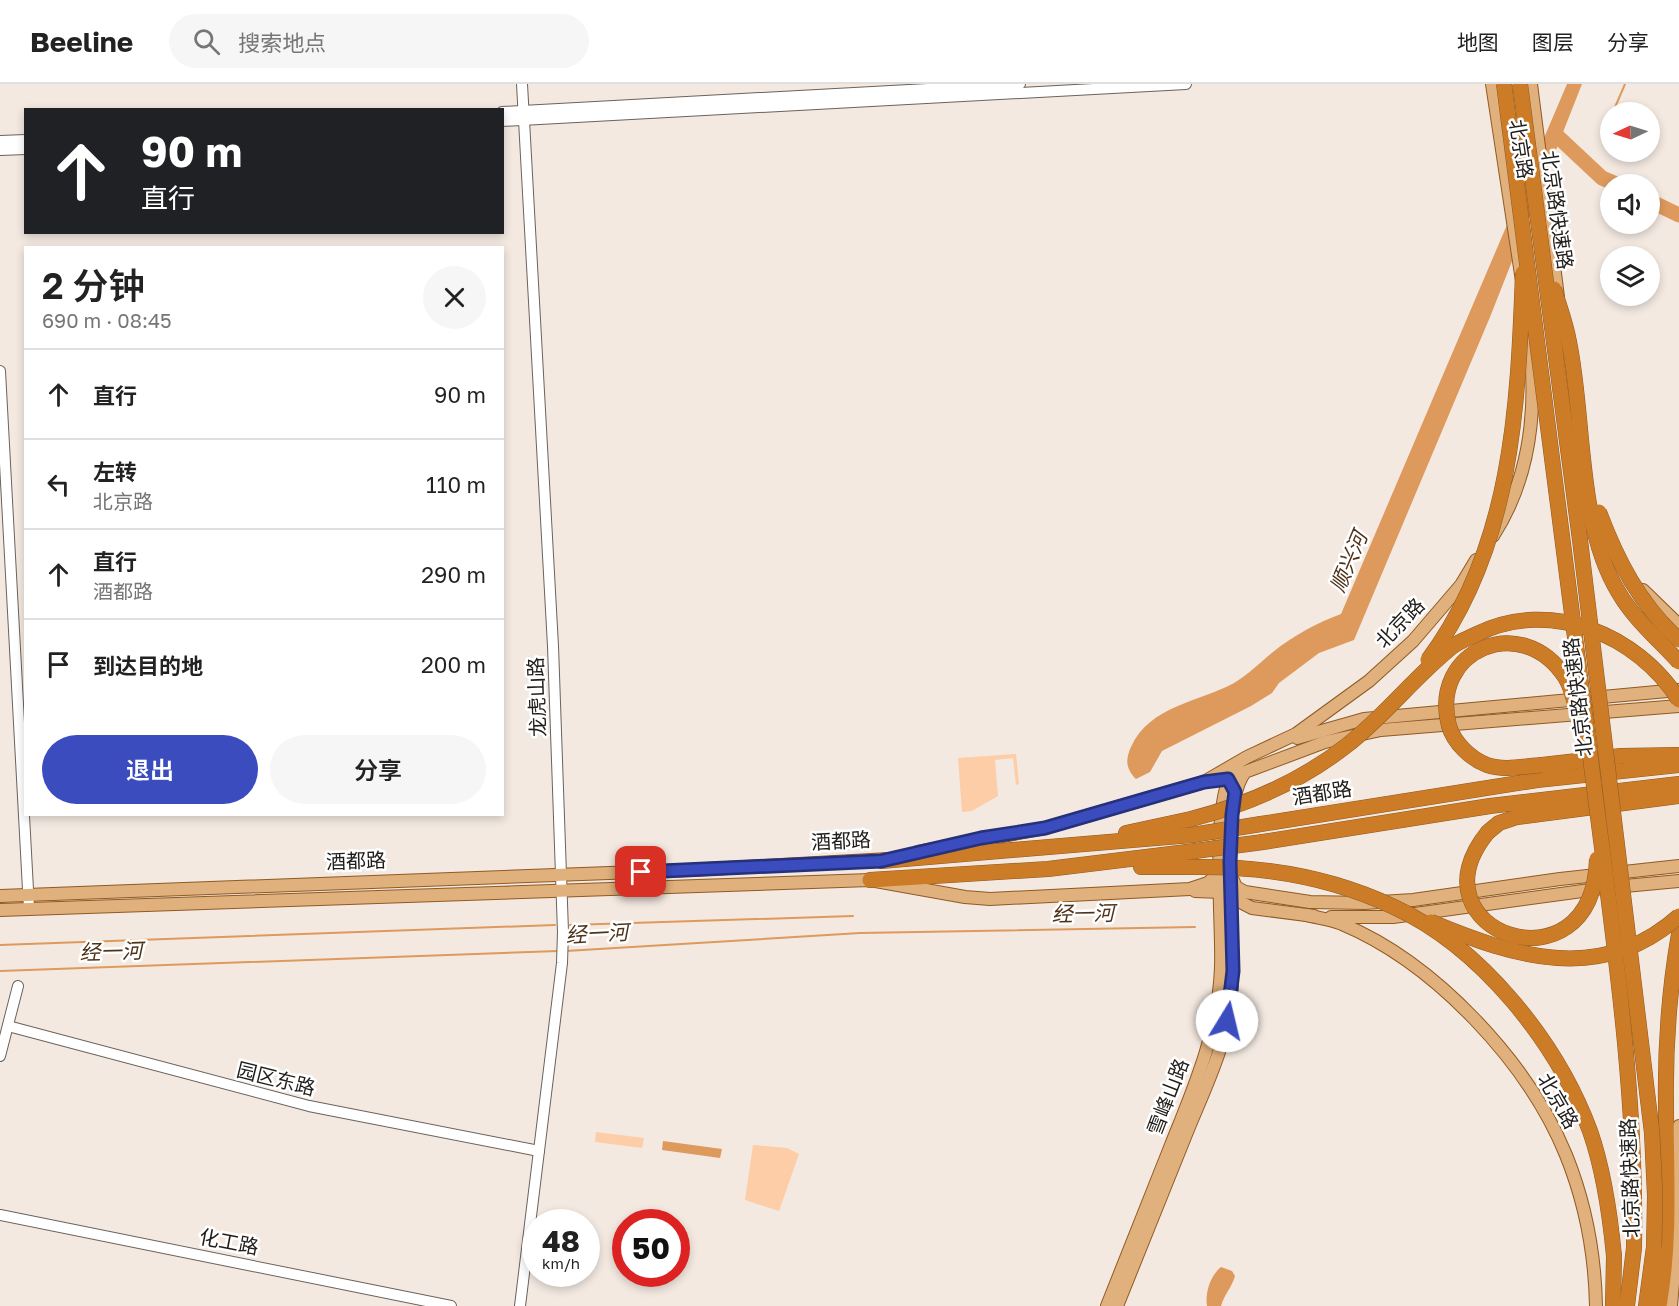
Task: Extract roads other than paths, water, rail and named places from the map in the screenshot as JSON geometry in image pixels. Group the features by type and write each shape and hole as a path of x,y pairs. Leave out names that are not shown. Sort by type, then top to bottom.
{"highway":[{"name":"北京路快速路","path":"1504,84 1592,765 1628,1068 1635,1187 1634,1248 1627,1306"},
{"name":"北京路快速路","path":"1520,84 1652,1133 1659,1251 1646,1306"},
{"path":"1407,687 1451,629 1466,599 1499,504 1513,438 1520,381 1523,273 1518,183"},
{"path":"1540,237 1569,341 1593,525 1608,573 1633,612 1679,662"},
{"path":"1585,462 1595,501 1624,571 1645,601 1679,640"},
{"path":"1060,848 1191,819 1242,803 1298,778 1347,745 1455,645 1507,623 1532,619 1582,625 1607,635 1649,663 1679,700"},
{"path":"1592,765 1572,692 1553,662 1520,643 1491,644 1463,662 1446,692 1447,718 1457,742 1486,765 1505,768 1542,765 1621,756 1679,755"},
{"name":"酒都路","path":"881,861 1192,836 1537,780 1679,765"},
{"name":"酒都路","path":"870,880 1195,859 1263,842 1490,806 1679,784"},
{"path":"1598,814 1593,888 1575,918 1561,930 1543,938 1512,938 1484,920 1469,892 1469,861 1476,847 1499,823 1517,817 1679,796"},
{"path":"1195,859 1312,879 1395,907 1507,951 1542,958 1592,957 1642,941 1679,916"},
{"path":"1395,907 1433,930 1476,964 1510,998 1556,1059 1579,1105 1599,1162 1614,1256 1612,1306"},
{"path":"1659,1306 1659,1251 1668,1189 1666,1108 1668,1007 1679,934"},
{"path":"1666,1108 1672,1037 1679,1007"}],"main road":[{"name":"北京路","path":"881,861 981,838 1045,828 1204,782 1296,734 1369,681 1413,641 1461,585 1503,520 1521,476 1531,432 1533,356 1492,84"},
{"path":"1531,84 1584,476 1599,523 1613,552 1643,590 1679,625"},
{"path":"1273,745 1364,718 1679,689"},
{"path":"1176,891 1203,894 1227,914 1232,900 1225,874 1235,792 1239,780 1251,768 1325,742 1380,730 1679,706"},
{"path":"1204,782 1228,779 1247,758"},
{"path":"1228,779 1235,792"},
{"name":"雪峰山路","path":"1117,1306 1198,1105 1225,1030 1232,991 1227,914 1221,892 1225,874 1222,807 1228,779"},
{"name":"酒都路","path":"0,896 881,861"},
{"path":"1225,874 1236,887 1245,892 1310,902 1364,903 1413,900 1560,879 1679,866"},
{"path":"1176,891 1200,887 1225,874"},
{"path":"870,880 965,897 990,898 1103,891 1221,892 1232,900 1252,908 1306,915 1393,917 1570,892 1679,881"},
{"name":"酒都路","path":"0,910 870,880"},
{"name":"雪峰山路","path":"1107,1306 1207,1050 1219,996 1227,914"},
{"name":"北京路","path":"1306,915 1340,923 1431,979 1480,1023 1516,1068 1547,1117 1566,1155 1590,1242 1596,1306"},
{"path":"1671,1306 1678,1225 1679,1126"}],"street":[{"name":"龙虎山路","path":"520,1306 562,963 563,932 553,646 522,84"},
{"path":"504,121 524,116 1020,84"},
{"path":"504,112 524,116 1186,84"},
{"path":"0,141 24,140"},
{"path":"0,150 24,149"},
{"path":"0,371 24,804"},
{"path":"25,816 29,908"},
{"path":"0,1056 18,986"},
{"name":"园区东路","path":"8,1026 309,1106 539,1151"},
{"name":"化工路","path":"0,1215 451,1306"}],"waterway":[{"path":"1617,102 1625,84"},
{"path":"1555,134 1600,176"},
{"path":"1660,206 1679,215"},
{"name":"经一河","path":"570,925 853,916"},
{"name":"经一河","path":"0,945 555,925"},
{"name":"经一河","path":"566,951 860,933 1195,927"},
{"name":"经一河","path":"0,971 558,951"}],"water label":[{"name":"顺兴河","path":"1349,562"}]}
